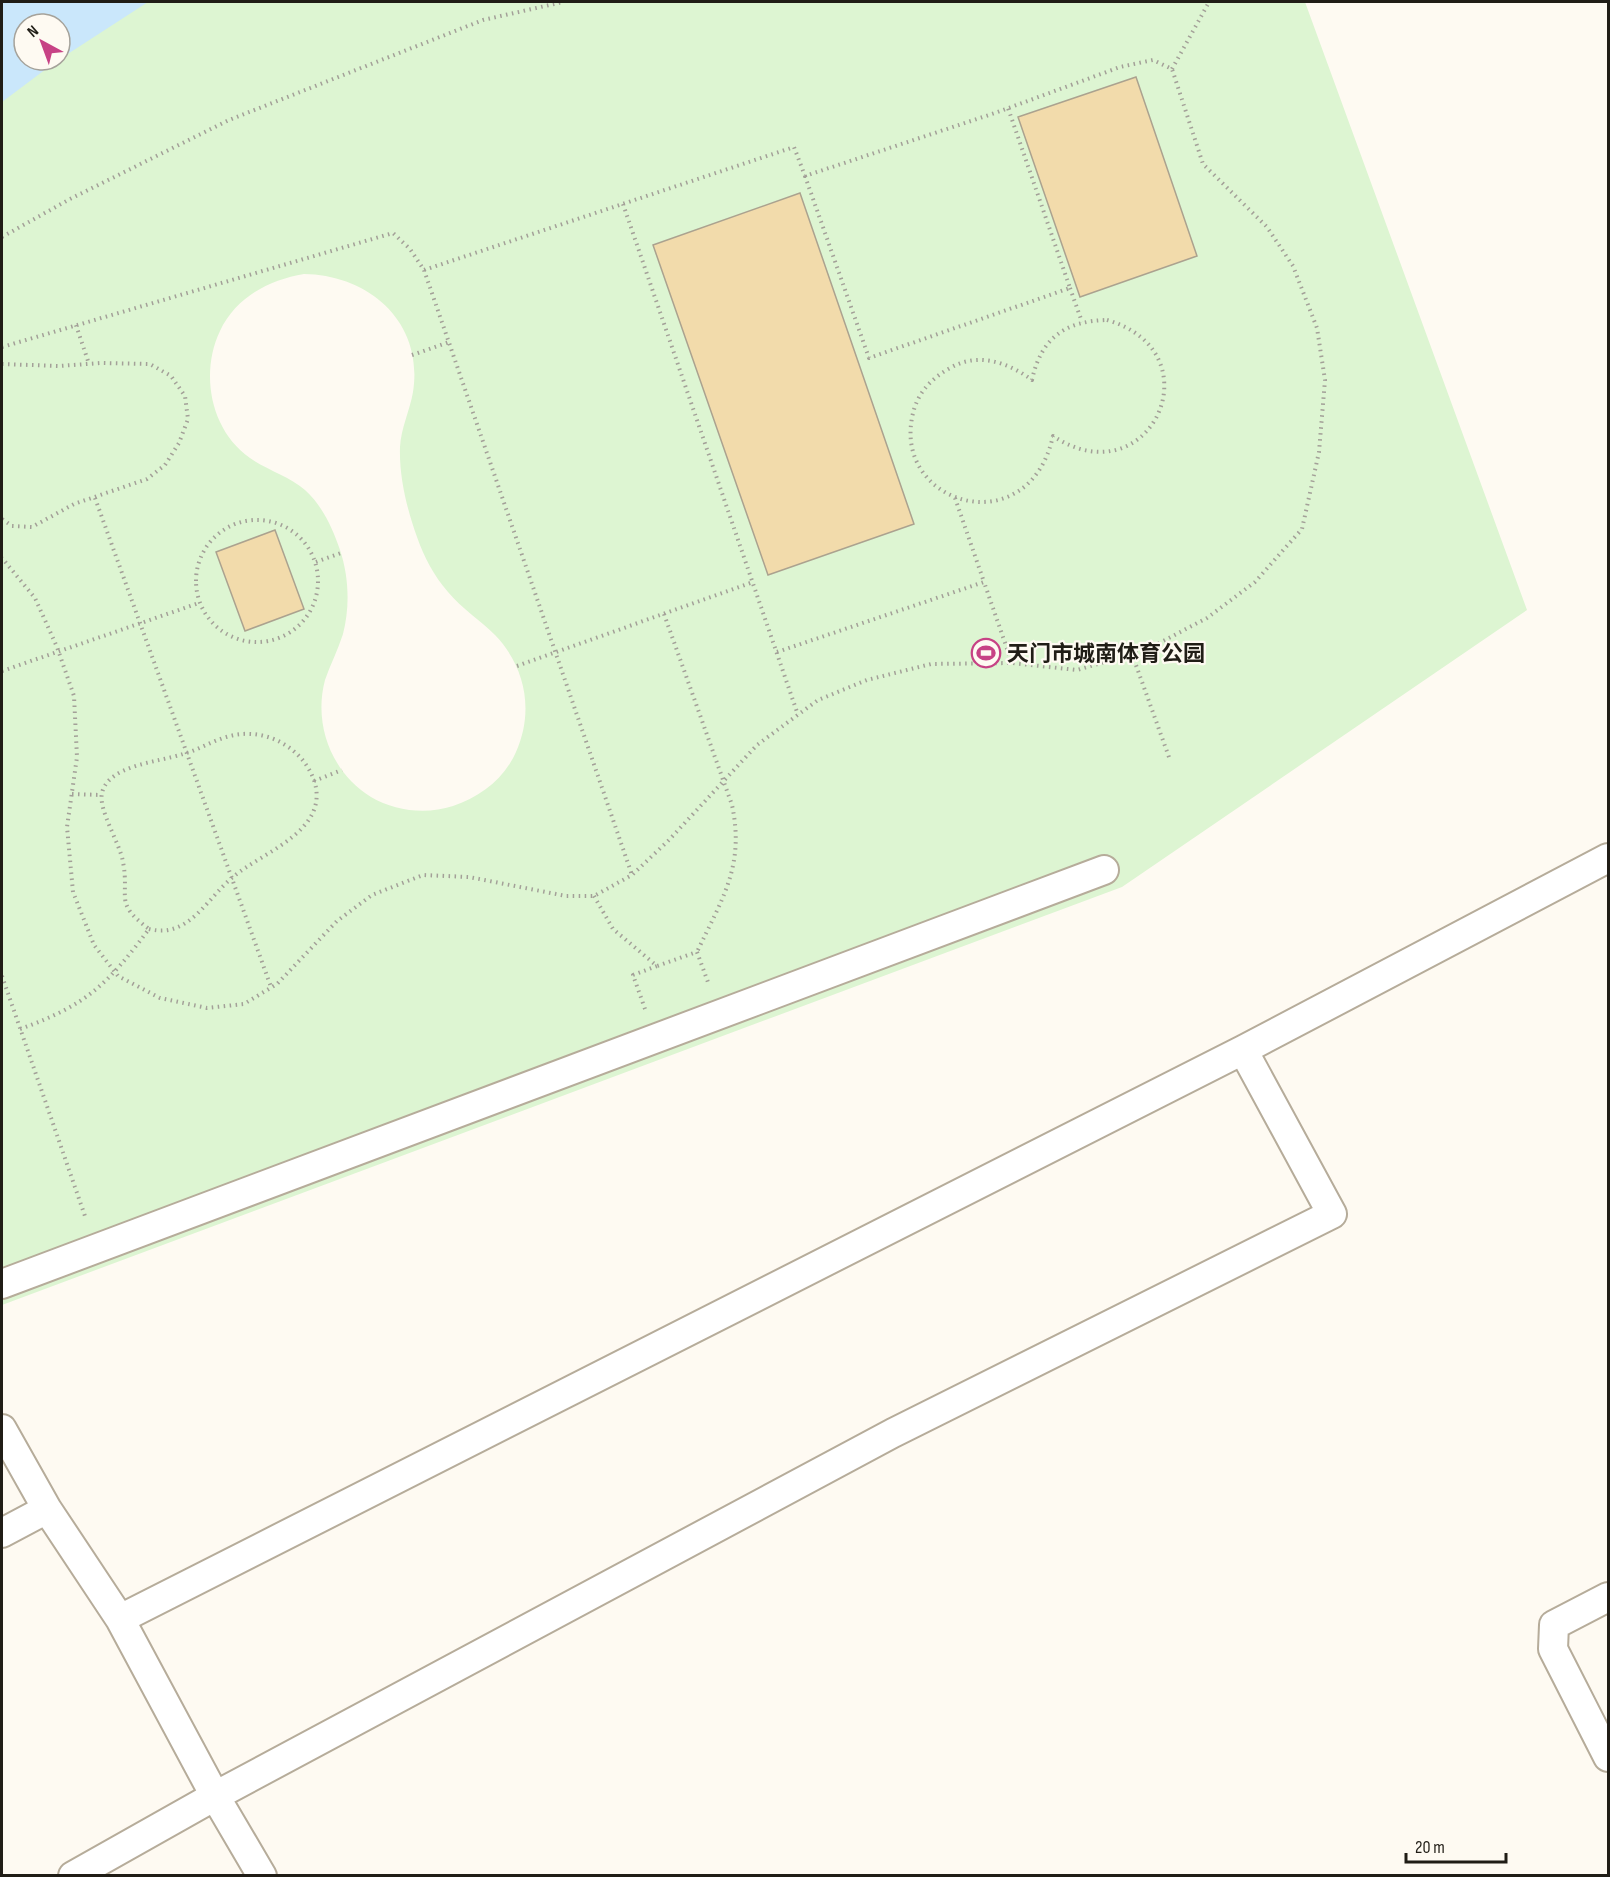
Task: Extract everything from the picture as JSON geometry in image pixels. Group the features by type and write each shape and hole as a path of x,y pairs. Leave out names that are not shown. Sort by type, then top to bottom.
{"street":[{"path":"120,1619 1243,1050 1608,858"},
{"path":"2,1284 1104,870"},
{"path":"73,1875 215,1796 893,1433 1332,1214 1243,1050"},
{"path":"2,1429 47,1509 120,1619 215,1796 262,1875"},
{"path":"2,1533 47,1509"},
{"path":"1608,1597 1554,1625 1553,1649 1608,1757"}],"path":[{"path":"2,237 70,199 229,120 483,20 563,2"},
{"path":"1172,69 1209,2"},
{"path":"2,558 35,598 59,653 74,696 77,757 67,827 73,892 94,945 116,973 160,998 207,1008 244,1004 271,987 337,921 372,895 423,875 469,877 566,896 594,896 632,875 757,744 819,700 867,680 931,664 1012,663 1077,670 1132,654 1207,618 1255,582 1302,529 1319,452 1325,380 1317,328 1293,266 1268,228 1203,164 1172,69 1153,60 1120,67 1008,108 806,176"},
{"path":"1008,108 1082,322"},
{"path":"424,270 794,147 869,358 1070,288"},
{"path":"622,204 798,715"},
{"path":"2,347 393,233 410,249 424,270 632,875"},
{"path":"1107,320 1128,326 1146,339 1159,357 1165,378 1164,400 1157,419 1145,435 1128,446 1109,453 1079,450 1053,436 1048,456 1039,474 1025,488 1008,498 988,502 968,502 933,484 920,468 912,449 910,429 914,408 923,390 937,375 955,365 975,360 996,361 1016,368 1032,380 1036,362 1048,343 1065,329 1082,322 1107,320"},
{"path":"76,325 89,364"},
{"path":"412,355 449,342"},
{"path":"2,364 59,366 150,364 171,376 185,396 188,419 179,442 165,465 147,479 74,504 32,527 12,526 2,519"},
{"path":"955,497 1012,663"},
{"path":"95,498 271,987"},
{"path":"255,519 274,521 292,530 306,543 316,562 319,580 316,598 308,615 295,630 279,639 260,642 241,640 224,632 210,620 200,603 197,575 206,547 219,532 236,523 255,519"},
{"path":"316,562 341,553"},
{"path":"517,666 753,582"},
{"path":"777,652 984,582"},
{"path":"2,671 200,603"},
{"path":"664,614 723,782 738,832 735,862 725,893 697,952 719,1014"},
{"path":"1132,654 1170,760"},
{"path":"256,734 284,743 302,756 317,792 312,814 301,831 232,878 191,920 170,930 149,929 131,915 123,898 124,865 118,842 104,811 101,795 106,782 117,772 187,753 232,735 256,734"},
{"path":"314,781 342,770"},
{"path":"72,794 101,795"},
{"path":"594,896 613,929 657,966"},
{"path":"20,1029 55,1017 79,1004 116,973 149,929"},
{"path":"656,1038 633,975 697,952"},
{"path":"2,976 96,1248"}],"green space":[{"name":"天门市城南体育公园","path":"2,2 1305,2 1527,610 1122,887 2,1305","holes":["304,274 328,276 370,293 387,307 400,324 410,344 414,367 413,392 402,433 400,458 402,481 413,526 426,559 438,579 459,604 495,635 506,648 514,661 524,690 525,721 522,737 505,771 473,798 443,809 411,810 380,802 357,787 336,761 324,730 322,697 325,680 343,634 347,613 347,581 340,550 317,503 305,490 250,458 236,446 218,417 212,400 210,382 214,347 220,331 235,309 255,292 278,281"]}],"water":[{"path":"2,2 148,2 72,51 72,12 12,12 12,72 42,72 2,102"}],"building":[{"path":"1136,77 1197,256 1080,297 1018,117"},
{"path":"800,193 914,524 768,575 653,245"},
{"path":"275,530 304,609 245,631 216,552"}],"place":[{"name":"天门市城南体育公园","path":"986,653"}]}
